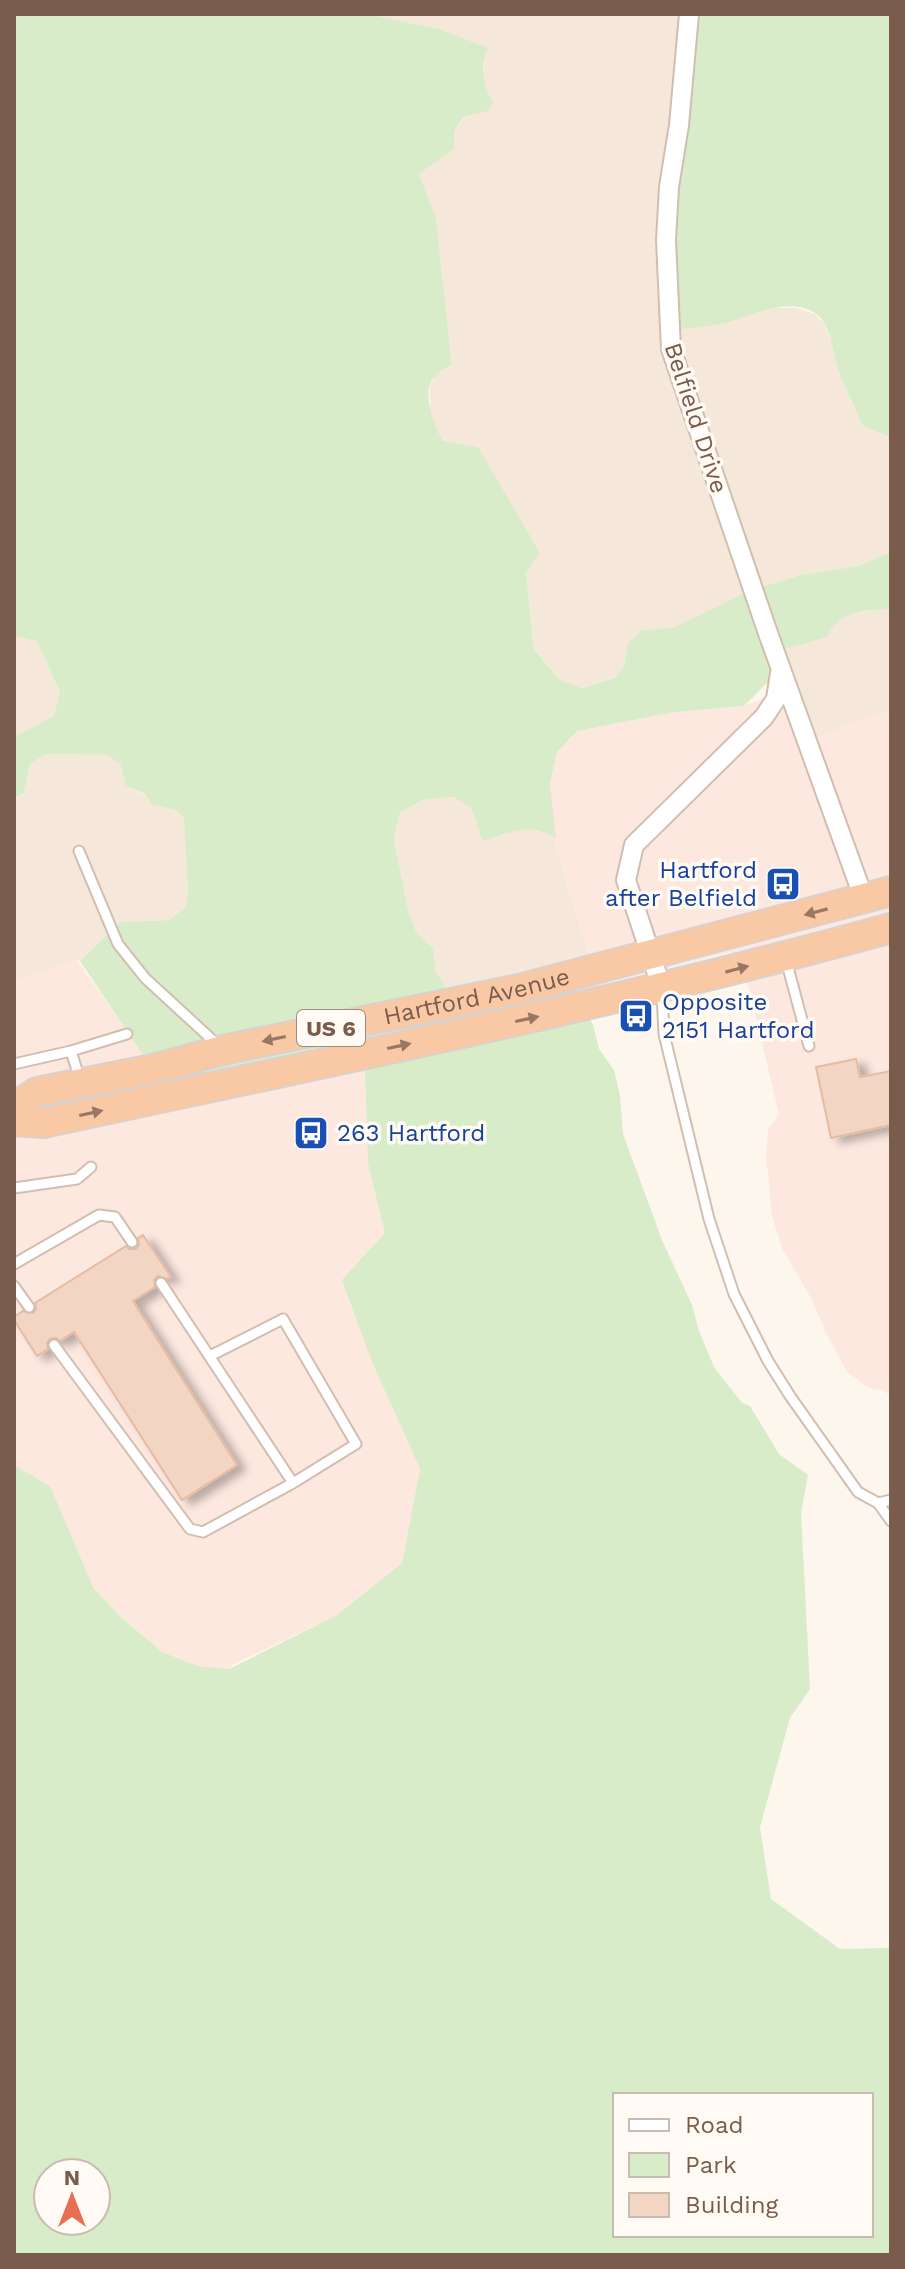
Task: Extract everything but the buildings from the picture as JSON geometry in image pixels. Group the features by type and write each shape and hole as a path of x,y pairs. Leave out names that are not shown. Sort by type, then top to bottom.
{"highway":[{"name":"Hartford Avenue","path":"14,1108 37,1092 519,989 878,895"},
{"name":"Hartford Avenue","path":"14,1121 44,1123 662,989 891,928"}],"street":[{"name":"Belfield Drive","path":"689,14 679,125 668,200 666,240 671,349 781,669 878,895"},
{"path":"662,989 626,880 634,845 764,717 776,699 781,669"}],"lane":[{"path":"79,851 118,944 145,978 223,1050"},
{"path":"785,957 809,1046"},
{"path":"662,989 666,1043 709,1219 734,1294 762,1350 790,1396 858,1492 878,1503 891,1521"},
{"path":"14,1064 127,1034"},
{"path":"71,1051 81,1083"},
{"path":"14,1188 77,1179 91,1167"},
{"path":"14,1264 99,1215 115,1217 132,1242"},
{"path":"161,1283 293,1483"},
{"path":"14,1286 29,1307"},
{"path":"54,1345 190,1529 203,1532 356,1444 283,1319 210,1356"},
{"path":"878,1503 891,1500"}],"shaded area":[{"path":"367,14 691,14 724,323 772,308 796,308 815,314 824,324 838,369 862,425 891,438 891,552 858,566 801,575 751,590 674,628 628,643 624,668 613,678 581,688 560,680 534,648 526,572 540,553 509,504 443,441 430,417 430,386 435,375 452,364 436,217 419,174 454,149 454,132 464,117 488,111 492,102 483,87 485,53 439,29"},
{"path":"891,609 891,711 861,719 814,740 781,650 851,613"},
{"path":"14,636 37,641 60,692 54,716 14,737"},
{"path":"789,688 814,740 861,719 891,711 890,1395 869,1388 847,1372 811,1298 782,1248 772,1216 766,1154 768,1130 779,1114 746,976 731,952 598,986 553,836 550,785 557,752 577,731 675,712 744,706"},
{"path":"46,754 109,755 120,764 126,786 144,794 152,805 176,810 184,818 188,895 185,908 169,920 120,922 80,961 76,959 14,980 14,798 24,793 30,764"},
{"path":"455,797 471,808 483,841 527,827 553,836 598,986 455,1020 451,1016 444,984 436,974 433,948 416,932 408,909 394,840 400,812 423,800"},
{"path":"76,959 162,1080 364,1045 368,1164 385,1233 372,1362 420,1469 402,1563 337,1615 229,1669 198,1666 162,1652 122,1618 94,1589 50,1486 14,1465 14,980"}],"green space":[{"path":"14,14 367,14 439,29 488,48 484,76 493,102 488,111 463,117 454,132 454,149 419,174 436,217 452,365 435,376 429,399 443,441 478,447 540,553 526,572 534,649 560,680 582,688 614,678 624,667 628,643 642,630 673,628 751,590 801,575 858,566 891,552 891,609 853,613 839,621 827,637 781,650 771,679 744,706 675,712 577,731 557,752 550,784 556,838 527,830 483,841 471,808 454,797 423,800 400,812 394,840 408,909 416,932 433,948 436,973 444,984 451,1016 455,1020 574,992 593,1025 599,1049 614,1070 623,1134 714,1367 742,1403 750,1406 779,1454 808,1475 801,1513 810,1689 790,1718 760,1827 771,1899 840,1949 891,1948 891,2255 14,2255 14,1465 50,1486 94,1589 122,1618 162,1652 198,1666 229,1669 337,1615 402,1563 420,1469 372,1362 342,1280 385,1233 368,1164 364,1045 163,1085 80,961 120,922 169,920 185,908 188,895 184,818 176,810 152,805 144,793 126,786 120,764 108,755 46,754 30,764 24,793 14,798 14,737 54,716 60,692 37,641 14,636"},
{"path":"691,14 891,14 891,438 862,425 838,369 828,331 815,313 793,306 782,307 718,324 670,330 672,244"}],"place":[{"name":"Hartford after Belfield","path":"783,884"},
{"name":"Opposite 2151 Hartford","path":"636,1016"},
{"name":"263 Hartford","path":"311,1133"}]}
